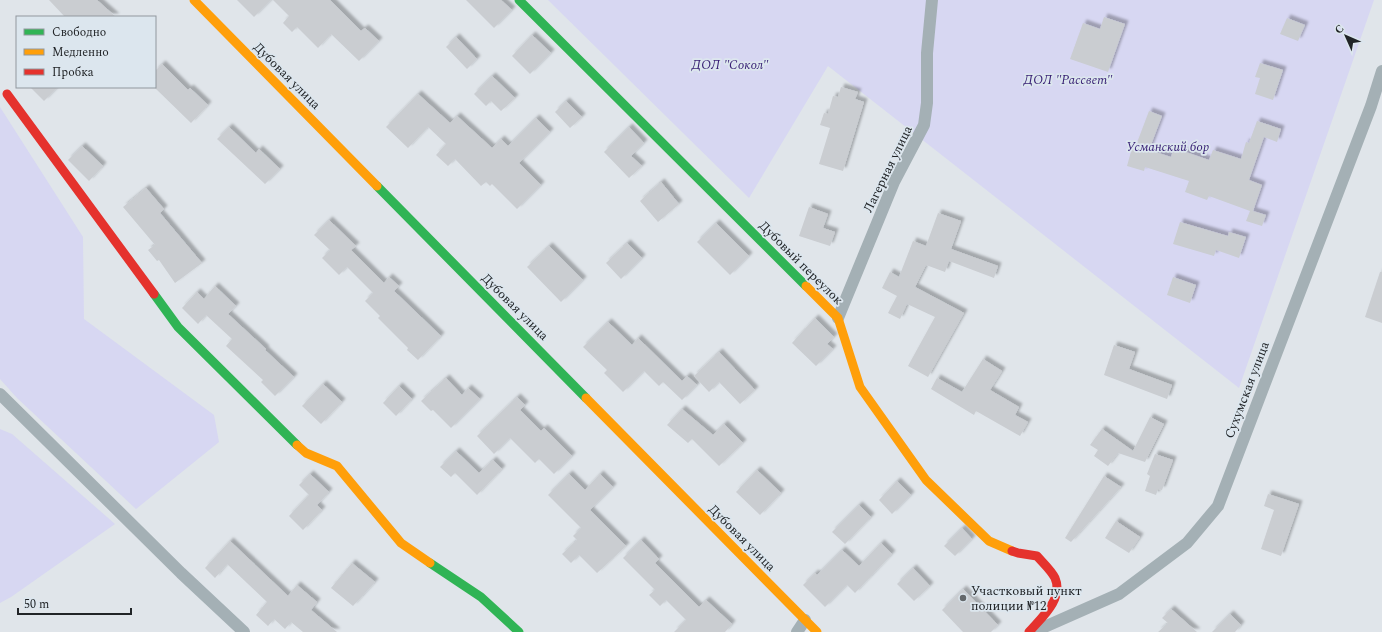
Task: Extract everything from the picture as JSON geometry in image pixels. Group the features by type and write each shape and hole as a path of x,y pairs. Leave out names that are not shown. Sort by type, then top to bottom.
{"street":[{"name":"Дубовая улица","path":"194,0 817,632"},
{"name":"Дубовый переулок","path":"519,0 838,318 860,387 926,480 989,541 1018,553 1037,556 1055,579 1057,591 1053,603 1029,632"},
{"name":"Лагерная улица","path":"838,318 894,182 924,125 926,103 926,52 932,0"},
{"name":"Сухумская улица","path":"1033,632 1119,594 1187,543 1218,506 1371,106 1382,71"},
{"path":"6,94 178,327 306,453 337,466 401,543 481,597 519,632"},
{"path":"0,394 244,632"},
{"path":"797,632 805,620"}],"green space":[{"name":"Усманский бор","path":"548,0 1374,0 1239,388 828,66 749,198"},
{"path":"0,107 83,237 84,319 214,415 219,442 136,509 17,398 0,379"},
{"path":"0,429 12,434 115,524 11,597 0,603"}],"building":[{"path":"49,0 97,0 115,16 64,16"},
{"path":"237,0 271,0 254,17"},
{"path":"273,0 330,0 361,31 365,28 379,41 359,61 331,34 318,48 297,27 292,32 283,23 289,16"},
{"path":"466,0 501,0 512,10 494,28"},
{"path":"1104,17 1125,24 1108,72 1070,59 1083,23 1100,29"},
{"path":"1287,18 1305,25 1298,41 1280,34"},
{"path":"532,35 551,53 530,74 512,56"},
{"path":"456,37 477,59 467,69 446,47"},
{"path":"1260,63 1283,70 1273,100 1255,94 1260,78 1255,77"},
{"path":"162,64 188,90 190,88 208,105 191,123 155,88 156,70"},
{"path":"492,76 515,98 501,111 491,101 486,106 474,94"},
{"path":"841,87 858,92 855,99 864,102 843,171 819,164 830,128 820,125 824,113 828,114 833,96 838,97"},
{"path":"31,88 57,88 44,101"},
{"path":"418,94 450,123 457,116 492,148 501,139 508,146 536,118 550,132 519,163 541,185 517,209 492,184 490,186 486,182 481,186 455,159 448,166 436,155 446,144 428,127 408,148 386,127"},
{"path":"566,101 582,117 570,128 555,112"},
{"path":"1149,111 1162,116 1149,150 1171,157 1174,148 1209,160 1213,150 1241,159 1246,142 1249,143 1257,121 1281,129 1277,142 1264,137 1249,180 1262,185 1253,211 1266,215 1262,226 1246,221 1250,211 1209,196 1207,200 1185,192 1189,181 1145,167 1144,171 1127,166 1132,148 1135,148"},
{"path":"229,127 256,153 259,149 280,169 265,184 217,139"},
{"path":"629,127 644,143 631,156 642,166 629,178 604,152"},
{"path":"82,146 103,166 89,181 68,160"},
{"path":"661,182 679,204 658,222 640,201"},
{"path":"146,188 164,209 160,213 202,263 175,283 159,260 157,261 148,250 155,245 123,207"},
{"path":"809,207 828,214 823,228 835,232 830,246 799,236"},
{"path":"938,213 961,221 951,249 998,266 994,278 949,261 945,272 926,265 915,287 964,313 928,377 908,366 935,317 907,304 900,319 888,313 897,296 882,288 890,272 899,277 913,241 926,246"},
{"path":"329,220 356,246 351,250 384,283 389,277 399,286 394,291 441,336 418,360 378,318 380,316 365,301 373,293 347,267 339,275 322,258 330,250 314,235"},
{"path":"1180,222 1228,236 1229,232 1246,237 1239,258 1216,250 1214,256 1173,244"},
{"path":"716,223 749,256 730,275 697,242"},
{"path":"627,243 642,258 621,279 606,263"},
{"path":"549,246 583,280 561,302 527,267"},
{"path":"1380,272 1382,272 1382,323 1365,317"},
{"path":"1173,277 1196,285 1190,303 1167,295"},
{"path":"215,286 236,306 228,314 294,377 275,396 261,382 263,380 226,346 232,339 206,315 198,324 182,308 197,292 204,299"},
{"path":"815,318 834,337 827,344 833,349 816,366 792,343"},
{"path":"608,322 632,345 638,338 682,381 687,376 697,385 682,400 663,382 659,386 644,371 623,392 604,373 607,370 583,347"},
{"path":"1114,345 1135,352 1129,369 1172,385 1167,399 1104,375"},
{"path":"719,352 755,390 740,404 719,382 709,392 694,376"},
{"path":"983,359 1002,371 990,390 1019,407 1015,415 1028,422 1020,436 976,411 974,415 931,389 937,378 962,392"},
{"path":"446,378 462,395 468,388 480,399 451,428 433,410 431,411 421,401"},
{"path":"323,384 342,402 321,424 302,406"},
{"path":"399,386 412,399 396,416 383,403"},
{"path":"517,397 525,405 520,410 541,431 544,428 572,456 554,474 539,459 535,463 510,438 494,454 477,436"},
{"path":"682,409 713,435 724,424 743,443 719,466 692,439 688,443 667,425"},
{"path":"1150,417 1164,424 1145,462 1118,453 1108,466 1094,456 1098,450 1090,445 1102,429 1133,451"},
{"path":"456,451 479,473 493,460 502,469 477,495 455,473 451,477 440,467"},
{"path":"1155,454 1173,460 1162,490 1158,489 1156,495 1145,491 1150,476 1147,474"},
{"path":"757,470 781,493 760,515 736,492"},
{"path":"310,474 329,492 317,505 322,510 303,530 289,516 309,495 299,485"},
{"path":"569,474 585,490 600,474 613,487 590,510 626,546 597,573 579,555 571,563 562,554 577,540 573,536 581,528 548,495"},
{"path":"1104,476 1121,487 1071,542 1065,538"},
{"path":"897,481 911,495 892,514 879,500"},
{"path":"1268,494 1299,504 1281,556 1261,549 1274,510 1264,506"},
{"path":"859,505 871,517 845,544 832,532"},
{"path":"1116,521 1140,537 1129,553 1105,538"},
{"path":"962,528 972,539 955,556 944,546"},
{"path":"641,540 659,559 655,563 699,607 706,600 732,624 725,632 674,632 686,620 666,600 660,606 649,595 655,590 623,558"},
{"path":"230,541 288,596 297,585 317,602 311,610 337,632 303,632 291,622 285,629 274,619 268,626 256,615 267,602 227,564 215,578 205,568"},
{"path":"881,543 892,554 855,593 847,585 825,607 803,585 815,573 817,575 842,550 859,566"},
{"path":"352,563 375,582 353,606 331,588"},
{"path":"913,568 930,586 914,601 897,584"},
{"path":"963,589 998,625 991,632 963,632 942,610"},
{"path":"1171,609 1197,632 1158,632 1168,623 1162,618"},
{"path":"1230,614 1241,625 1235,632 1212,632"}],"traffic: fast":[{"path":"519,0 806,286"},
{"path":"377,186 586,398"},
{"path":"154,294 178,327 297,445"},
{"path":"430,563 481,597 519,632"}],"traffic: slow":[{"path":"194,0 377,186"},
{"path":"806,286 838,318 860,387 926,480 989,541 1012,551"},
{"path":"586,398 817,632"},
{"path":"297,445 306,453 337,466 401,543 430,563"}],"traffic: jam":[{"path":"7,94 154,294"},
{"path":"1012,551 1037,556 1049,569 1055,578 1057,586 1054,601 1050,608 1029,632"}],"place":[{"name":"Участковый пункт полиции №12","path":"963,598"}],"park label":[{"name":"ДОЛ \"Сокол\"","path":"730,65"},
{"name":"ДОЛ \"Рассвет\"","path":"1068,80"}]}
